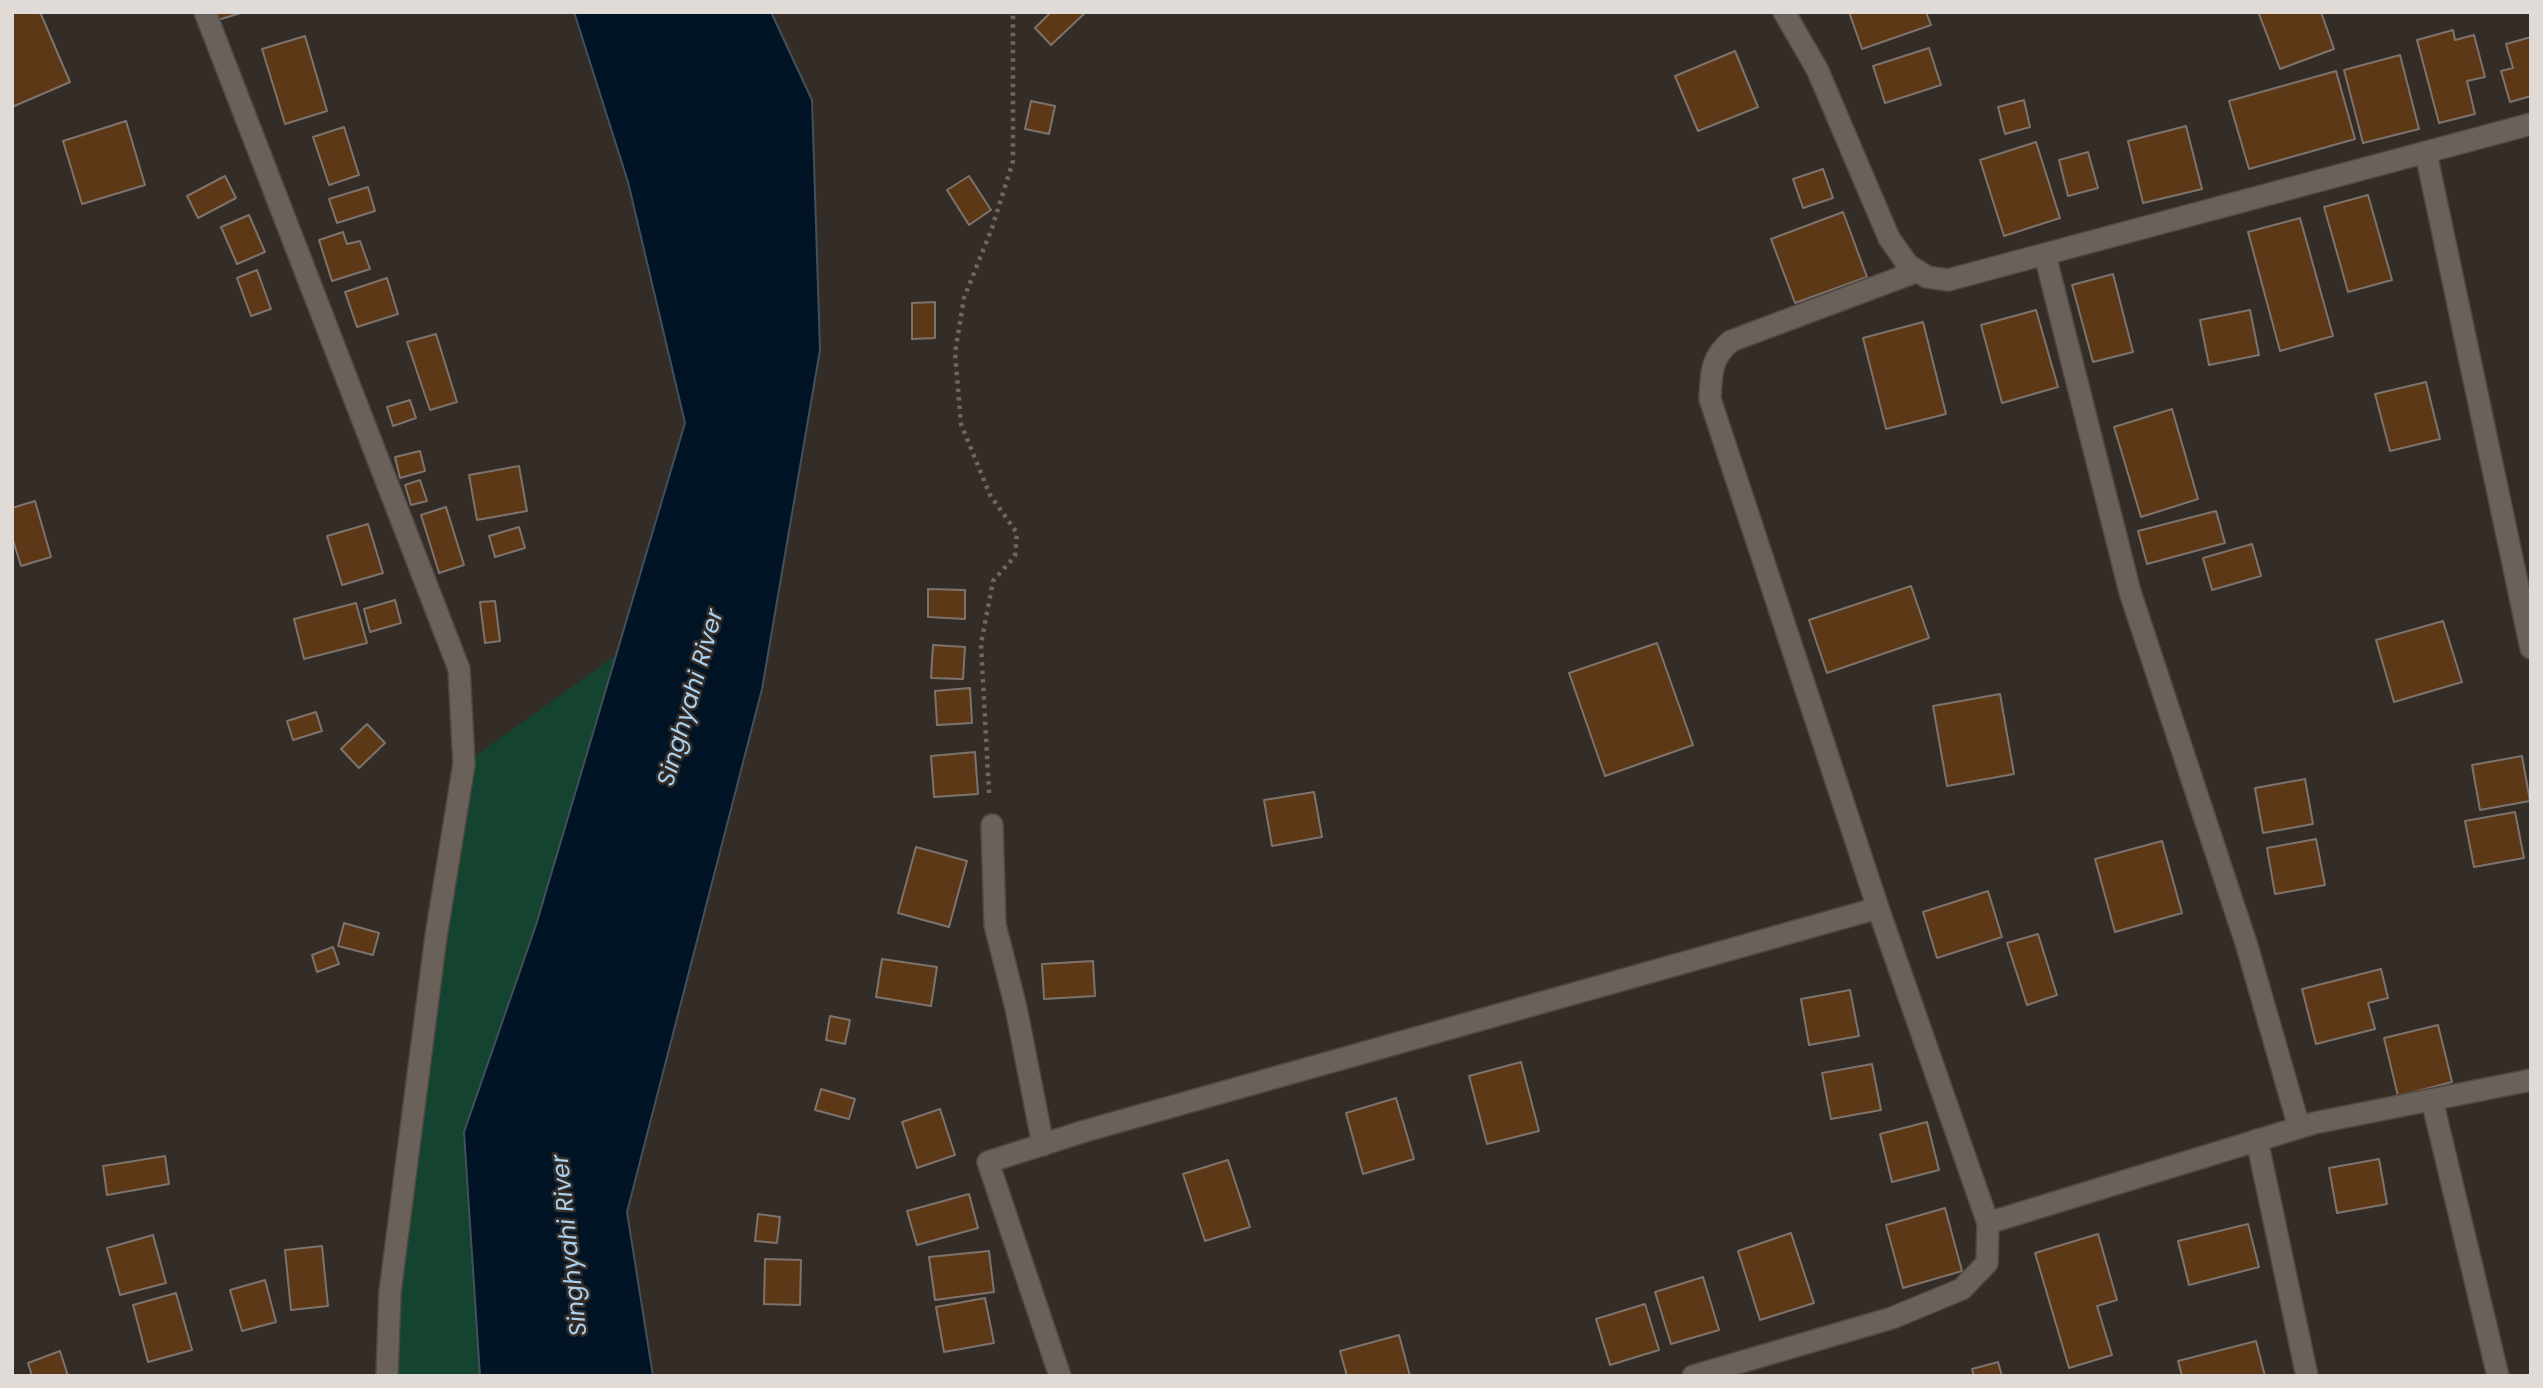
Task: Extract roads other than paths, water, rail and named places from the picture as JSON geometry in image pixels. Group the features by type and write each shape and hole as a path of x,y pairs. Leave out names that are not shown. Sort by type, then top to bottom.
{"street":[{"path":"205,12 459,669 464,764 435,950 390,1292 387,1376"},
{"path":"1784,12 1817,69 1889,238 1908,265 1927,277 1948,280 2531,124"},
{"path":"2426,153 2531,648"},
{"path":"2045,255 2130,592 2247,946 2299,1127"},
{"path":"1693,1376 1892,1318 1962,1289 1987,1263 1988,1223 1878,908 1710,399 1711,368 1719,350 1731,341 1918,271"},
{"path":"992,825 995,925 1016,1008 1043,1145"},
{"path":"1060,1376 988,1162 1878,908"},
{"path":"1988,1223 2299,1127 2531,1080"},
{"path":"2432,1100 2498,1376"},
{"path":"2258,1140 2307,1376"}],"water":[{"name":"Singhyahi River","path":"574,12 771,12 812,100 820,350 762,689 627,1212 653,1376 480,1376 464,1132 536,925 685,423 628,182"}]}
